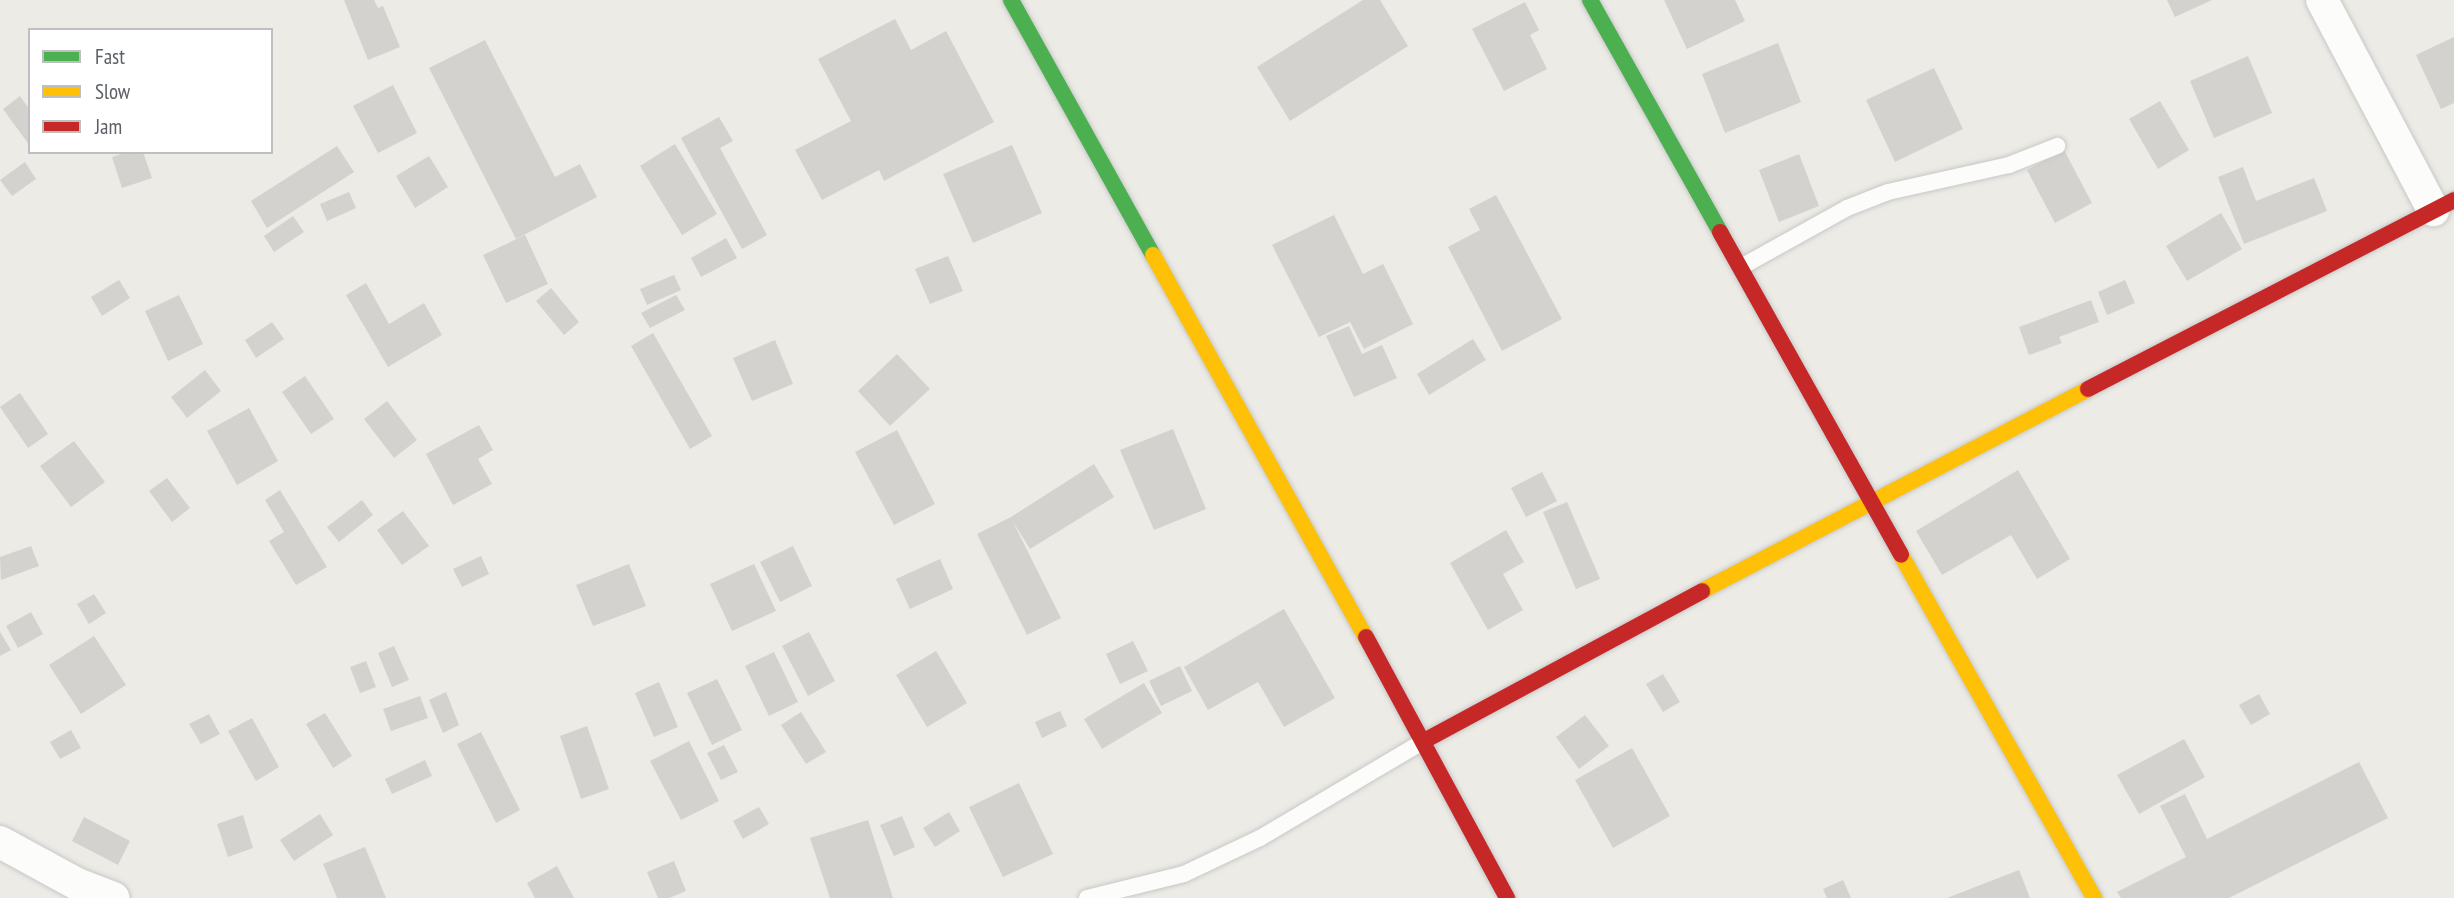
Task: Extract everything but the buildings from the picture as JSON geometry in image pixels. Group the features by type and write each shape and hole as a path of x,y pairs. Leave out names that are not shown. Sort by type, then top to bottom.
{"street":[{"path":"1011,0 1424,741 1507,898"},
{"path":"1590,0 1873,499 2094,898"},
{"path":"1424,741 1873,499 2443,205 2322,0"},
{"path":"0,842 77,884 113,898"}],"lane":[{"path":"1741,267 1857,204 1888,192 2009,165 2057,146"},
{"path":"1087,898 1184,874 1260,838 1424,741"}],"traffic: fast":[{"path":"1011,0 1153,255"},
{"path":"1590,0 1720,232"}],"traffic: slow":[{"path":"1153,255 1366,637"},
{"path":"1702,591 2088,389"},
{"path":"1901,555 2094,898"}],"traffic: jam":[{"path":"2088,389 2454,200"},
{"path":"1720,232 1901,555"},
{"path":"1424,741 1702,591"},
{"path":"1366,637 1507,898"}]}
